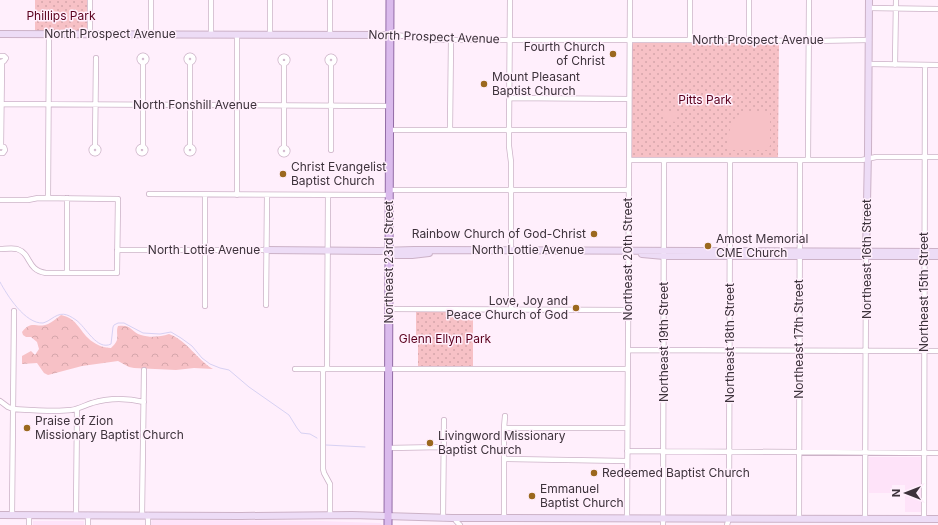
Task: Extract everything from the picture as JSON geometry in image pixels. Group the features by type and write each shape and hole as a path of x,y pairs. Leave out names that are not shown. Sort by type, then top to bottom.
{"main road":[{"name":"Northeast 23rd Street","path":"388,525 390,0"}],"street":[{"path":"90,0 90,34"},
{"path":"151,0 151,34"},
{"path":"211,0 211,35"},
{"path":"270,0 270,35"},
{"path":"330,0 330,35"},
{"path":"510,0 509,146 511,162 511,309"},
{"name":"Northeast 20th Street","path":"627,518 630,0"},
{"path":"690,0 690,40"},
{"path":"749,0 749,41"},
{"path":"808,160 809,0"},
{"name":"Northeast 16th Street","path":"865,519 869,0"},
{"path":"895,65 896,0"},
{"path":"869,8 938,9"},
{"name":"North Prospect Avenue","path":"0,34 390,35 429,39 510,40 868,40"},
{"path":"48,198 49,34"},
{"path":"236,195 237,35"},
{"path":"450,130 451,39"},
{"path":"0,56 3,55 5,57 5,60 1,62 1,146 4,147 5,150 3,153 0,153"},
{"path":"96,58 96,146"},
{"path":"142,147 143,63"},
{"path":"190,63 190,147"},
{"path":"284,63 284,147"},
{"path":"331,64 331,150"},
{"path":"868,64 938,65"},
{"name":"Northeast 15th Street","path":"924,519 925,65"},
{"path":"509,98 629,99"},
{"name":"North Fonshill Avenue","path":"1,104 390,106"},
{"path":"389,130 629,130"},
{"path":"628,160 862,160 876,156 938,157"},
{"name":"Northeast 19th Street","path":"663,525 664,160"},
{"name":"Northeast 18th Street","path":"728,522 730,452 730,160"},
{"name":"Northeast 17th Street","path":"799,519 800,160"},
{"path":"150,194 328,196 389,192 629,190"},
{"path":"205,195 205,306"},
{"path":"266,305 267,195"},
{"path":"328,196 323,469 324,474 330,484 330,515"},
{"path":"0,200 28,200 38,198 118,198 117,273 40,272 32,267 26,255 17,249 0,249"},
{"path":"67,198 67,273"},
{"name":"North Lottie Avenue","path":"117,250 328,251 412,255 429,253 511,252 925,254 938,252"},
{"name":"North Lottie Avenue","path":"925,254 938,256"},
{"path":"388,309 628,310"},
{"path":"12,515 14,311"},
{"path":"628,350 938,351"},
{"path":"295,369 628,369"},
{"path":"144,370 145,516 148,525"},
{"path":"0,401 13,409 66,410 77,409 87,404 107,400 124,399 144,402"},
{"path":"76,515 77,409"},
{"path":"504,518 505,416"},
{"path":"443,518 444,420"},
{"path":"504,428 628,428"},
{"path":"388,448 444,447"},
{"path":"627,451 938,452"},
{"path":"504,459 627,461"},
{"path":"0,515 388,515 456,518 468,520 504,518 524,521 599,521 627,518 663,518 728,522 785,521 799,519 841,522 865,519 898,522 938,519"},
{"path":"28,525 29,515"},
{"path":"88,515 88,525"},
{"path":"456,518 456,521 460,525"}],"shaded area":[{"path":"869,457 921,457 921,512 905,512 905,485 892,485 892,493 869,493"},
{"path":"152,520 320,521 380,523 382,525 150,525"},
{"path":"33,521 84,521 84,525 33,525"}],"green space":[{"name":"Phillips Park","path":"35,0 88,0 87,31 35,31"},
{"name":"Pitts Park","path":"635,42 779,43 778,158 632,157 632,46"},
{"path":"749,112 770,112 770,146 767,150 728,150 730,131 733,121 739,115"},
{"path":"664,113 677,113 677,122 664,121"},
{"name":"Glenn Ellyn Park","path":"416,311 473,311 473,366 418,366"},
{"path":"61,315 70,318 93,342 105,347 111,348 116,342 118,326 129,327 138,334 148,337 169,334 182,341 201,360 213,369 194,368 176,370 134,368 118,361 82,366 48,375 44,373 37,363 22,364 22,356 31,351 35,355 39,349 37,342 31,337 26,337 23,335 22,332 25,328 31,325 40,326 48,324"}],"waterway":[{"path":"0,282 17,308 30,319 43,323 58,315 64,314 80,323 92,337 101,344 111,344 113,327 118,323 124,323 143,333 160,334 171,332 192,346 202,358 210,364 229,370 249,387 289,415 301,433 310,434 317,438"},
{"path":"326,445 365,447"}],"place":[{"name":"Fourth Church of Christ","path":"613,54"},
{"name":"Mount Pleasant Baptist Church","path":"484,84"},
{"name":"Christ Evangelist Baptist Church","path":"283,174"},
{"name":"Rainbow Church of God-Christ","path":"594,234"},
{"name":"Amost Memorial CME Church","path":"708,246"},
{"name":"Love, Joy and Peace Church of God","path":"576,308"},
{"name":"Praise of Zion Missionary Baptist Church","path":"27,428"},
{"name":"Livingword Missionary Baptist Church","path":"430,443"},
{"name":"Redeemed Baptist Church","path":"594,473"},
{"name":"Emmanuel Baptist Church","path":"532,496"}]}
